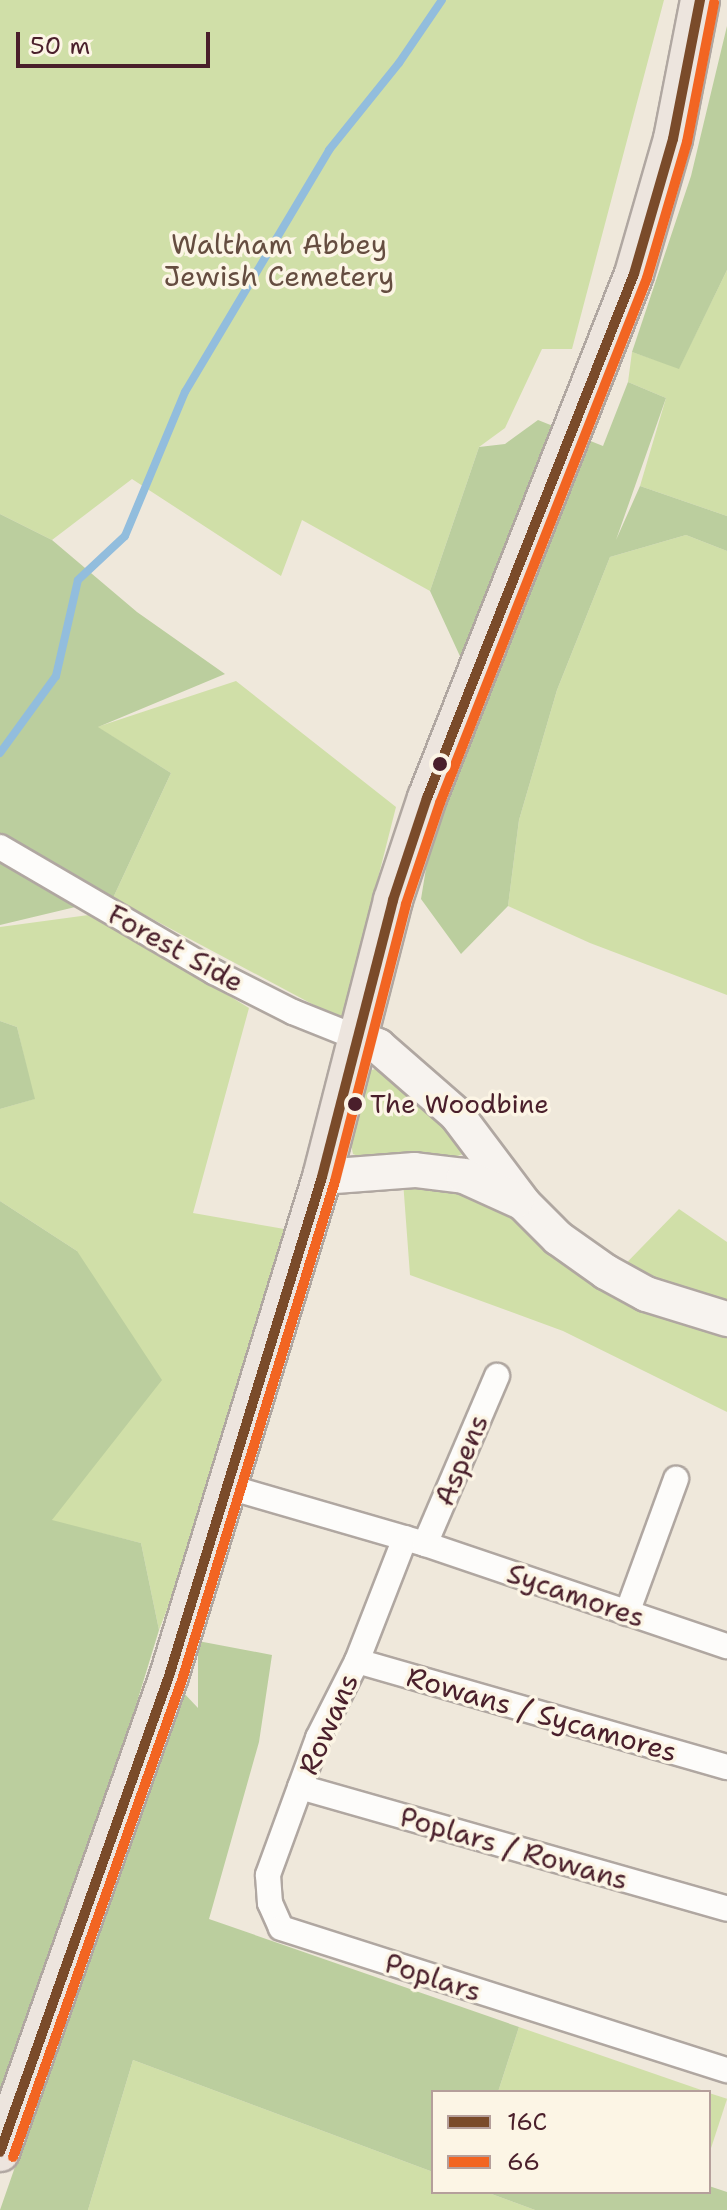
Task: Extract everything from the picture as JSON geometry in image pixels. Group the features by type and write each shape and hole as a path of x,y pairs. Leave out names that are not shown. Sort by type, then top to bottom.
{"main road":[{"path":"0,2152 169,1676 229,1487 322,1177 393,900 434,778 634,274 673,139 700,0"}],"street":[{"name":"Forest Side","path":"0,847 214,972 293,1012 358,1038"},
{"path":"358,1038 378,1046 457,1115 524,1204 558,1238 606,1272 646,1294 727,1319"},
{"path":"322,1177 415,1170 464,1176 524,1204"},
{"name":"Aspens","path":"357,1661 497,1376"},
{"path":"627,1613 676,1479"},
{"name":"Sycamores","path":"229,1487 415,1541 727,1646"},
{"name":"Rowans / Sycamores","path":"357,1661 727,1767"},
{"name":"Rowans","path":"300,1787 327,1716 357,1661"},
{"name":"Poplars / Rowans","path":"300,1787 727,1909"},
{"name":"Poplars","path":"300,1787 268,1875 270,1903 281,1928 727,2070"}],"green space":[{"name":"Waltham Abbey Jewish Cemetery","path":"0,0 664,0 572,349 542,349 505,428 479,447 430,591 302,520 281,576 132,479 52,540 0,514"},
{"path":"727,26 727,270 679,369 632,352 691,176"},
{"path":"727,270 727,516 640,486 666,398 628,382 632,352 679,368"},
{"path":"628,382 666,398 616,540 640,486 727,516 727,551 686,535 610,557 557,690 519,820 508,906 461,954 421,899 429,850 482,704 430,591 479,447 505,444 538,420 603,446"},
{"path":"0,514 52,540 137,612 225,674 98,727 171,773 113,898 0,925"},
{"path":"686,535 727,551 727,995 590,943 508,906 519,820 557,690 610,557"},
{"path":"236,681 396,807 342,1020 113,898 171,773 97,727"},
{"path":"96,914 249,1008 193,1213 296,1231 212,1494 159,1630 141,1543 52,1521 77,1251 0,1201 0,1109 34,1099 17,1027 0,1021 0,927"},
{"path":"0,1021 17,1027 35,1099 0,1109"},
{"path":"378,1068 427,1105 466,1153 443,1161 366,1159 353,1154 350,1139 358,1106 369,1071"},
{"path":"403,1181 515,1205 603,1287 679,1209 727,1242 727,1412 563,1331 410,1275"},
{"path":"0,1201 77,1251 162,1380 52,1520 141,1543 159,1630 73,1912 0,2116"},
{"path":"198,1641 272,1655 259,1742 209,1919 519,2027 499,2090 431,2090 431,2171 133,2060 88,2210 0,2210 181,1690 198,1708"},
{"path":"519,2027 701,2090 499,2090"},
{"path":"133,2060 431,2171 431,2194 491,2194 535,2210 88,2210"},
{"path":"711,2094 727,2099 711,2148"},
{"path":"711,2187 727,2192 727,2210 535,2210 491,2194 711,2194"}],"waterway":[{"path":"0,753 56,676 78,580 125,536 185,392 329,150 399,63 442,0"}],"transit line":[{"name":"16C","path":"0,2152 169,1676 322,1177 393,900 427,798 634,274 673,139 700,0"},
{"name":"66","path":"13,2157 182,1680 335,1181 406,904 440,803 647,278 687,142 714,3"}],"place":[{"name":"The Woodbine","path":"355,1104"}]}
